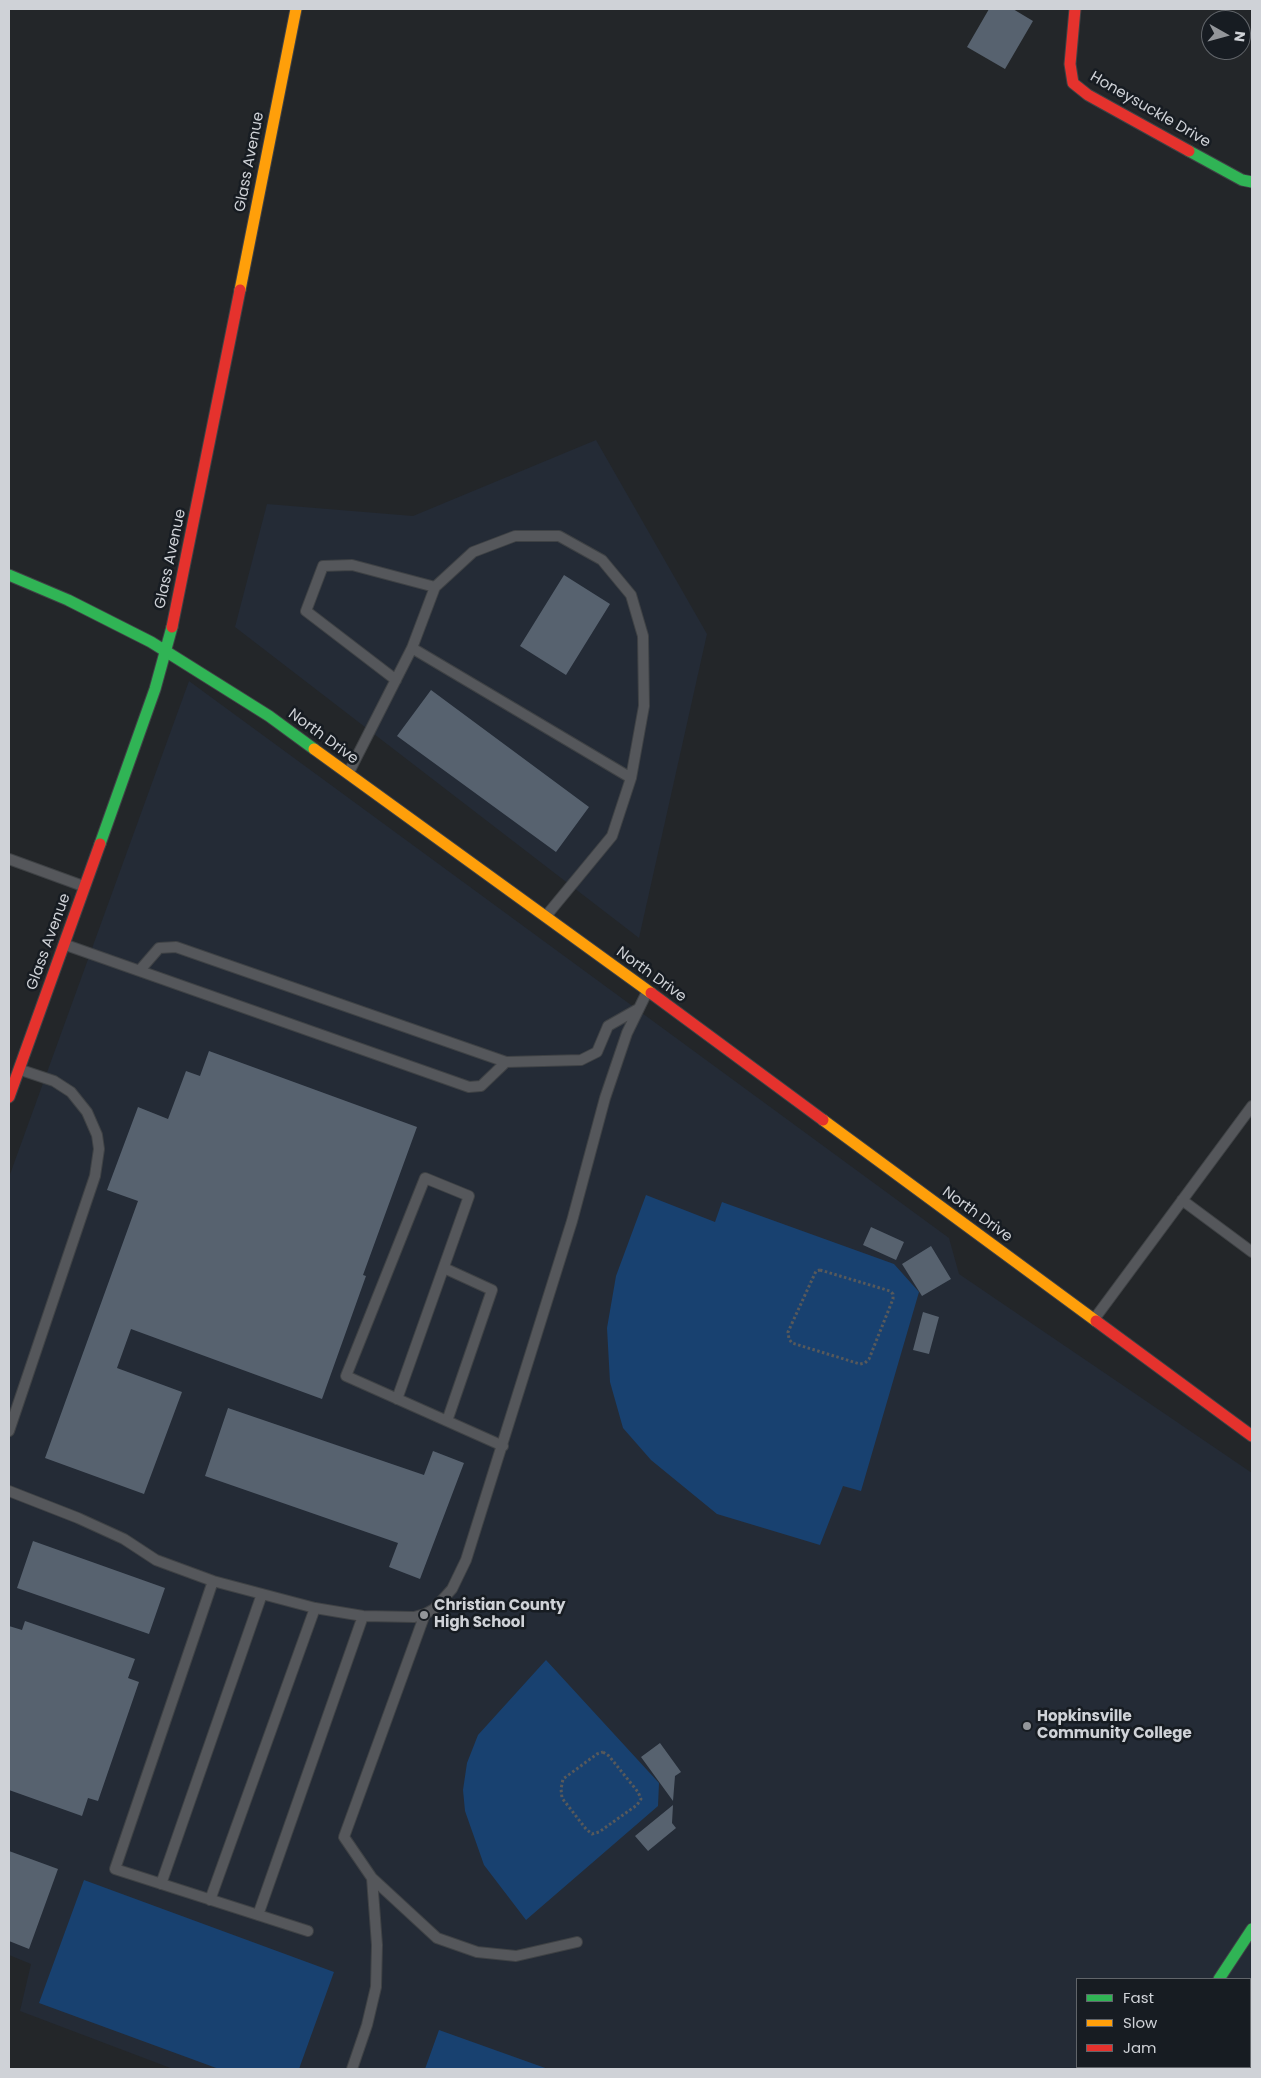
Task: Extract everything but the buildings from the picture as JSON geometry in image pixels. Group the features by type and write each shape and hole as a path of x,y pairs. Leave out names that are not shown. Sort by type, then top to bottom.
{"main road":[{"name":"Glass Avenue","path":"9,1097 152,698 166,650 179,596 296,9"},
{"name":"Honeysuckle Drive","path":"1075,9 1070,64 1073,83 1097,100 1242,180 1252,182"},
{"name":"North Drive","path":"9,575 68,600 166,650 270,716 648,991 1252,1436"},
{"path":"1225,1977 1252,1929"}],"lane":[{"path":"349,774 412,648 435,587 473,552 515,536 558,536 602,560 631,595 643,636 644,706 632,778 612,836 545,917"},
{"path":"396,680 306,611 323,566 352,565 435,587"},
{"path":"412,648 632,778"},
{"path":"9,859 85,887"},
{"path":"64,944 469,1087 481,1086 506,1062"},
{"path":"140,970 159,948 176,946 506,1062 581,1060 597,1052 608,1026 638,1009"},
{"path":"9,1491 78,1518 124,1539 156,1560 213,1581 315,1608 363,1616 414,1617 434,1609 448,1594 466,1560 504,1446 572,1221 605,1098 627,1033 648,991"},
{"path":"9,1431 95,1176 99,1149 97,1136 87,1112 71,1092 54,1082 19,1069"},
{"path":"1094,1320 1252,1106"},
{"path":"397,1399 469,1196 425,1178 346,1376 397,1399 504,1446"},
{"path":"1182,1200 1252,1252"},
{"path":"444,1268 492,1290 447,1421"},
{"path":"213,1581 114,1869 308,1931"},
{"path":"161,1884 262,1594"},
{"path":"210,1900 315,1608"},
{"path":"425,1614 344,1837 372,1878 437,1938 477,1952 516,1956 577,1942"},
{"path":"258,1915 363,1616"},
{"path":"352,2069 367,2025 376,1988 377,1945 372,1878"}],"path":[{"path":"825,1270 890,1291 893,1299 865,1363 860,1364 792,1343 789,1339 788,1332 816,1271 825,1270"},
{"path":"603,1752 609,1756 638,1792 641,1799 637,1805 599,1832 592,1834 562,1798 561,1789 563,1778 597,1754 603,1752"}],"shaded area":[{"path":"596,440 707,634 639,938 235,627 267,504 413,516"},
{"name":"Christian County High School","path":"189,681 949,1238 959,1274 1252,1473 1252,2069 173,2069 20,2011 31,1964 9,1955 9,1177"},
{"path":"646,1195 715,1222 722,1202 894,1264 919,1292 861,1491 843,1486 820,1545 717,1514 651,1460 623,1428 610,1382 607,1328 616,1276"},
{"path":"546,1660 659,1783 658,1806 526,1920 484,1865 465,1811 463,1790 467,1763 478,1735"},
{"path":"84,1880 334,1972 299,2069 219,2069 39,2003"},
{"path":"439,2030 548,2069 425,2069"}],"traffic: fast":[{"path":"1189,151 1242,180 1252,182"},
{"path":"9,575 68,600 151,642 269,716 314,749"},
{"path":"100,844 155,689 172,627"},
{"path":"1220,1978 1252,1929"}],"traffic: slow":[{"path":"240,290 296,9"},
{"path":"314,749 651,993"},
{"path":"823,1120 1096,1321"}],"traffic: jam":[{"path":"1075,9 1070,64 1073,83 1088,95 1189,151"},
{"path":"172,627 240,290"},
{"path":"9,1097 100,844"},
{"path":"651,993 823,1120"},
{"path":"1096,1321 1252,1436"}],"place":[{"name":"Christian County High School","path":"424,1615"},
{"name":"Hopkinsville Community College","path":"1027,1726"}]}
